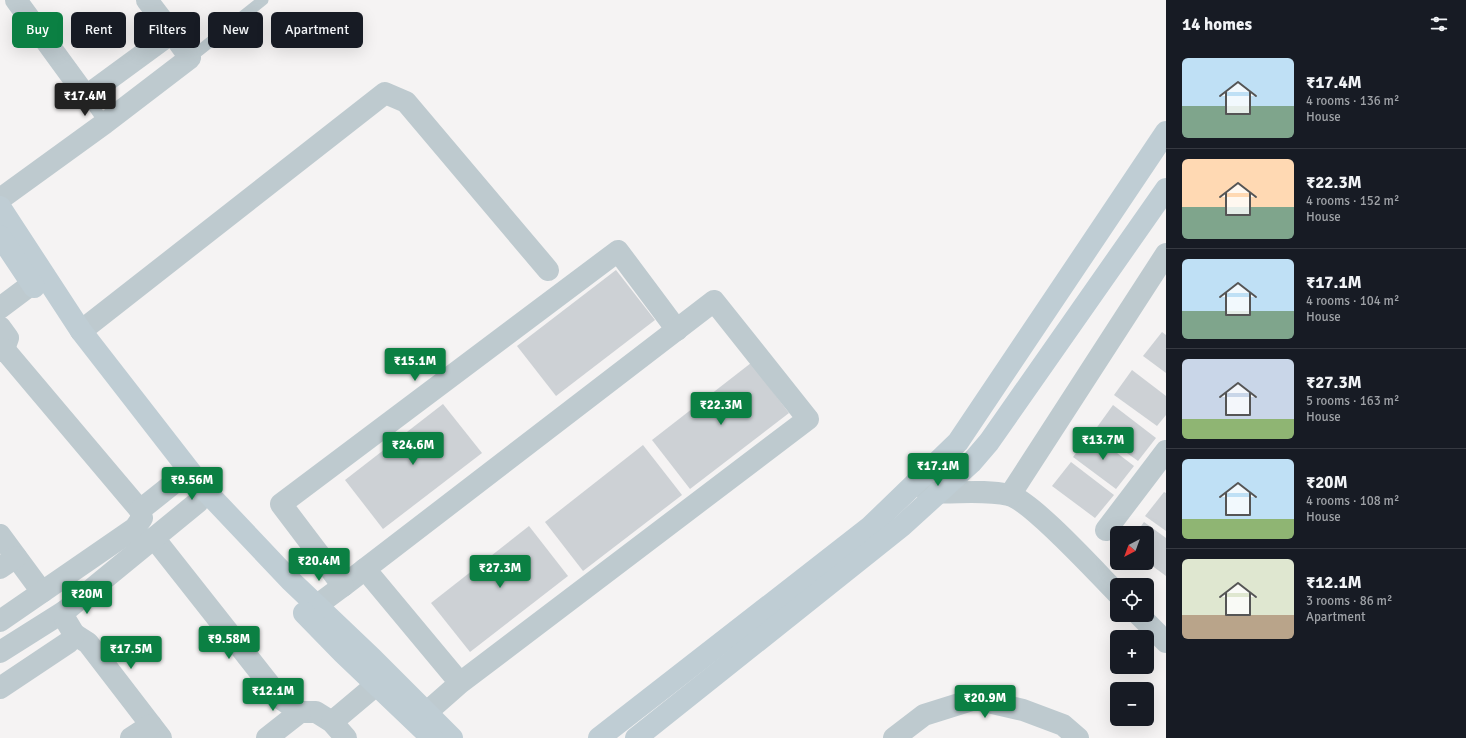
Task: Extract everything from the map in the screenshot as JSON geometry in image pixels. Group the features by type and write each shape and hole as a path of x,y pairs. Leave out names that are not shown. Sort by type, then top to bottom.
{"street":[{"path":"16,0 86,96 152,48"},
{"path":"147,0 156,12"},
{"path":"0,199 105,123 190,58 183,48"},
{"path":"81,331 385,93 406,102 548,270"},
{"path":"599,738 870,527 909,491 958,442 1166,132"},
{"path":"636,738 902,526 971,463 989,442 1166,189"},
{"path":"0,207 81,331 203,488 316,606 370,672 427,712 452,738"},
{"path":"0,236 83,359 198,502 370,672 432,738"},
{"path":"343,586 281,504 618,251 677,330"},
{"path":"1010,496 1166,254"},
{"path":"0,308 32,284"},
{"path":"316,606 714,301 808,419 460,683 427,712"},
{"path":"0,327 8,338 2,350 140,510 142,518 135,528 0,621"},
{"path":"1106,530 1166,451"},
{"path":"140,510 179,479"},
{"path":"909,491 939,493 969,491 1010,496 1027,506 1057,533 1110,586"},
{"path":"0,652 65,611 198,502"},
{"path":"0,536 8,563 42,592"},
{"path":"154,538 281,699 300,712 316,712 339,730 370,672"},
{"path":"365,568 460,683"},
{"path":"65,611 65,619 74,634 88,643 156,732 131,738"},
{"path":"1146,622 1166,642"},
{"path":"0,688 69,642 74,634"},
{"path":"894,738 924,715 975,699 1023,710 1063,725 1078,738"},
{"path":"266,738 300,712"}],"lane":[{"path":"190,58 263,0"},
{"path":"86,96 105,123"}],"building":[{"path":"616,270 655,320 556,396 517,346"},
{"path":"1162,332 1166,335 1166,373 1143,356"},
{"path":"751,363 789,413 690,489 652,440"},
{"path":"1132,370 1166,396 1166,415 1157,426 1114,395"},
{"path":"443,404 482,453 383,529 345,480"},
{"path":"1113,405 1156,438 1138,461 1095,430"},
{"path":"1091,433 1134,466 1116,489 1073,457"},
{"path":"643,445 682,495 583,571 545,522"},
{"path":"1071,462 1114,495 1095,518 1052,486"},
{"path":"1164,492 1166,493 1166,531 1145,516"},
{"path":"1144,522 1150,526 1141,526"},
{"path":"529,526 568,576 470,652 431,603"},
{"path":"1154,529 1166,538 1166,576 1154,567"}]}
